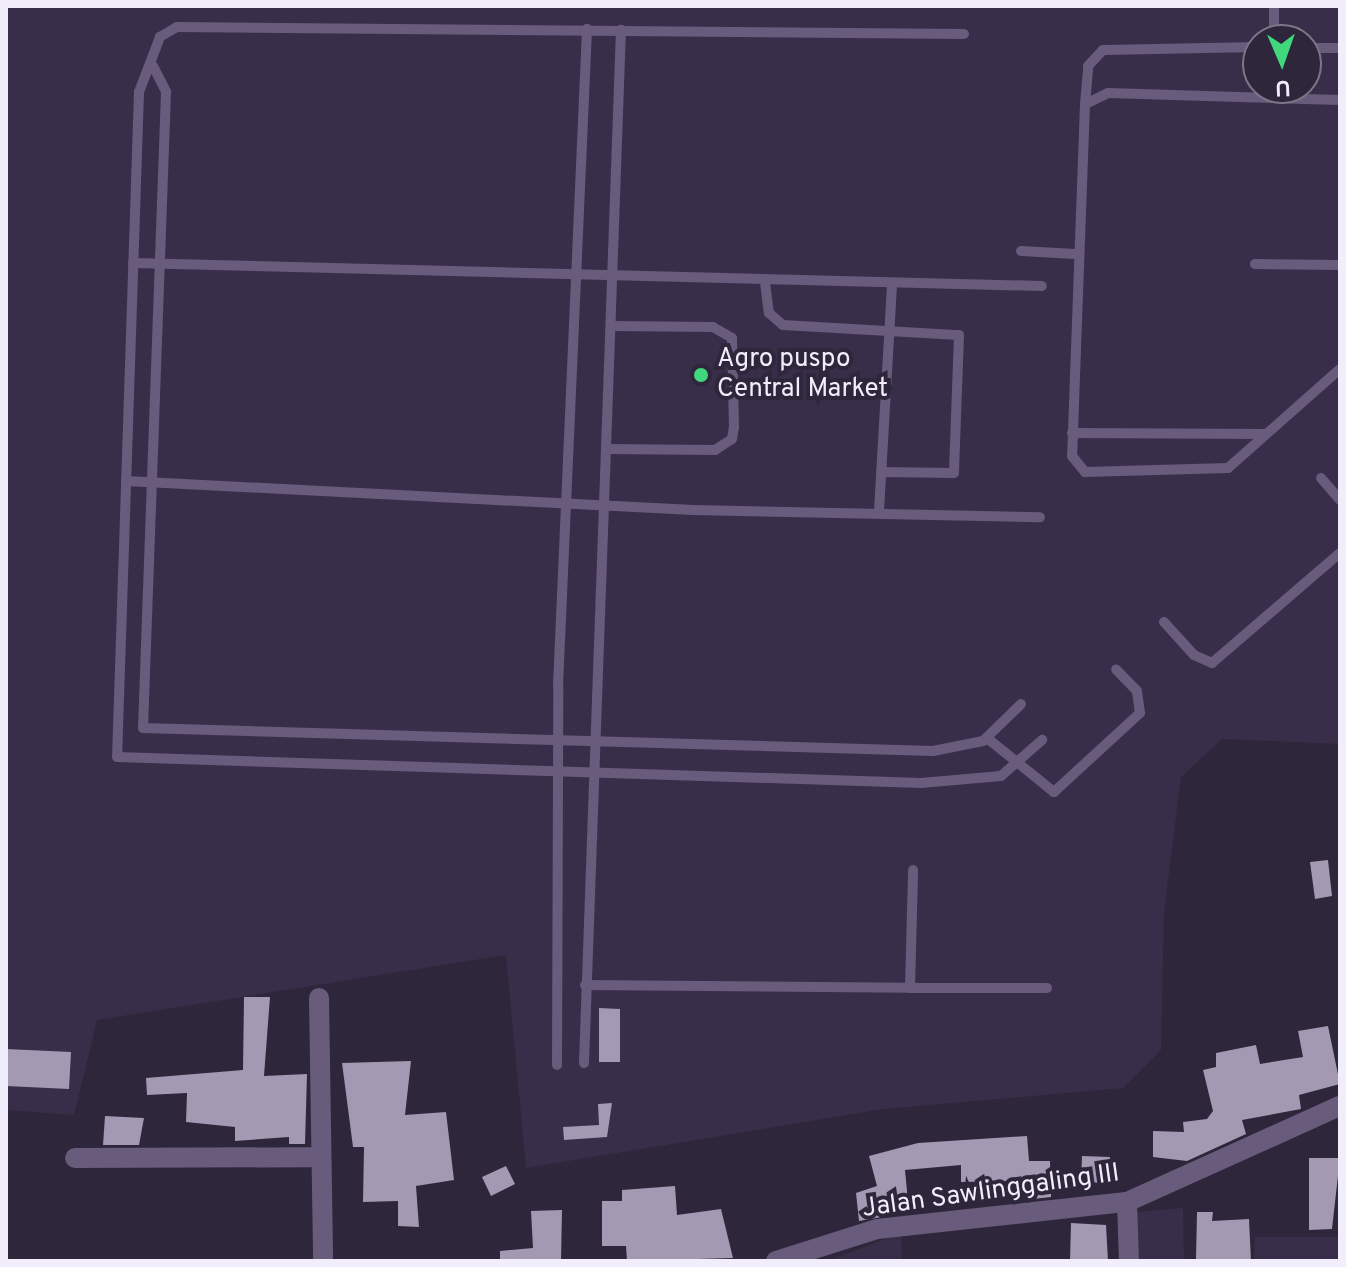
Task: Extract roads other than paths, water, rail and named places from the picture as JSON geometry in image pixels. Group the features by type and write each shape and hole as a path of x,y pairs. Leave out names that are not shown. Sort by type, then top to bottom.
{"street":[{"path":"319,998 318,1157 323,1261"},
{"name":"Jalan Sawlinggaling III","path":"776,1261 877,1229 1127,1202 1340,1106"},
{"path":"75,1158 318,1157"},
{"path":"1127,1202 1129,1261"}],"lane":[{"path":"964,34 177,27 160,37 153,66 139,92 118,759 921,783 1001,776 1042,740"},
{"path":"557,1065 557,739 587,29"},
{"path":"584,1063 591,774 605,504 621,30"},
{"path":"1242,47 1103,50 1088,66 1075,254 1072,456 1085,472 1211,473 1241,459 1340,369"},
{"path":"153,66 166,92 155,483 143,728 933,751 987,738 1021,704"},
{"path":"1085,104 1108,93 1242,92"},
{"path":"1021,251 1075,254"},
{"path":"133,263 613,275 765,282 1042,286"},
{"path":"1255,264 1340,265"},
{"path":"765,282 769,313 783,325 888,327 959,335 957,466 948,475 881,472"},
{"path":"879,511 892,284"},
{"path":"607,449 715,450 734,427 732,338 713,327 611,326"},
{"path":"1072,433 1266,434"},
{"path":"1321,478 1340,500"},
{"path":"126,481 567,503 1040,517"},
{"path":"1164,622 1194,655 1212,663 1339,557"},
{"path":"987,738 1054,792 1140,713 1137,691 1116,669"},
{"path":"910,988 913,870"},
{"path":"585,985 1047,988"}],"place":[{"name":"Agro puspo Central Market","path":"701,375"}]}
